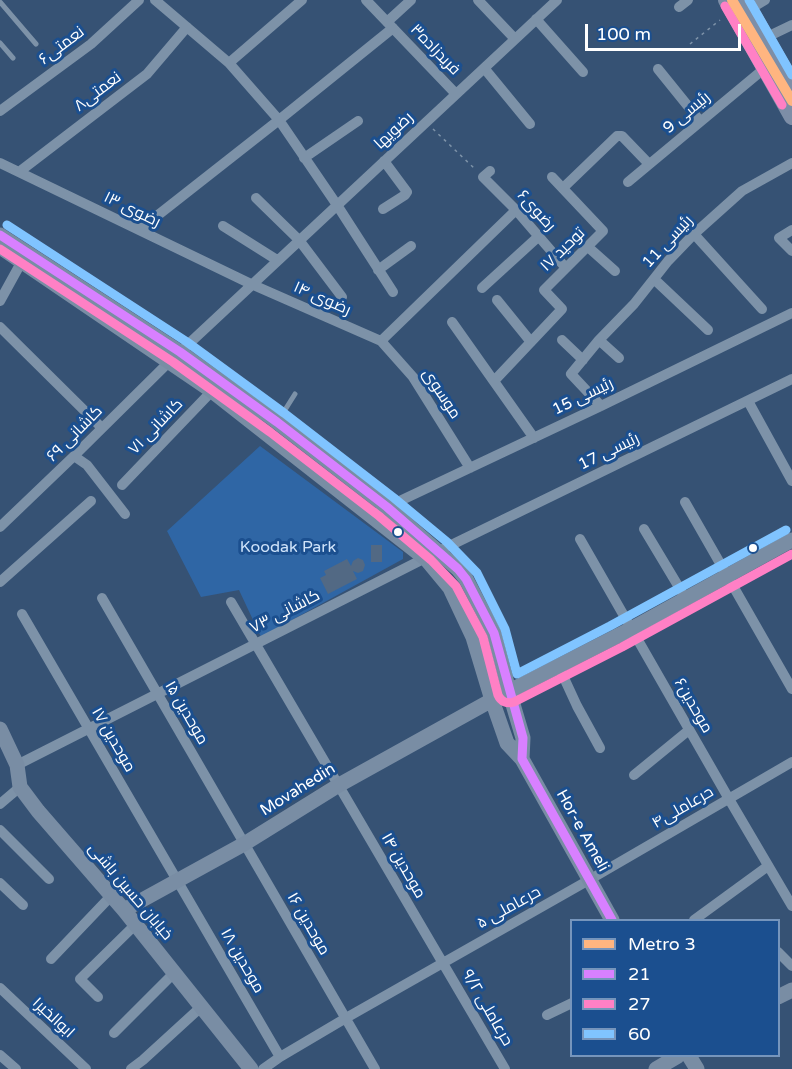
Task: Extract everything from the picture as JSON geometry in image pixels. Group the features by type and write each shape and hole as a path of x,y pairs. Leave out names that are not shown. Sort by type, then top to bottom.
{"main road":[{"path":"738,4 767,38 790,72"},
{"path":"738,4 765,68 792,117"},
{"path":"0,235 175,357 212,391 371,516 432,555"},
{"path":"0,247 277,422 387,507 432,555"},
{"name":"Movahedin","path":"124,910 244,844 339,785 508,691 631,629 792,540"},
{"name":"Hor-e Ameli","path":"432,555 466,579 494,633 508,691 523,738 522,759"},
{"name":"Hor-e Ameli","path":"432,555 473,637 507,743 522,759 611,919"},
{"name":"خیابان حسین باشی","path":"0,729 17,765 20,787 38,812 124,910 251,1069"},
{"path":"656,1069 676,1057"}],"street":[{"name":"نعمتی۶","path":"0,111 91,44 139,0"},
{"path":"155,0 229,63 279,120 393,292"},
{"path":"229,63 302,0"},
{"name":"فریدزاده۳","path":"366,0 456,94"},
{"path":"139,230 279,120 390,25 411,0"},
{"path":"478,0 515,39"},
{"name":"رضویها","path":"251,284 557,0"},
{"path":"738,4 765,0"},
{"path":"536,19 583,72"},
{"path":"767,38 792,25"},
{"name":"نعمتی۸","path":"19,172 147,74 187,27"},
{"path":"484,68 530,124"},
{"name":"رئیسی 9","path":"628,182 765,68"},
{"path":"658,69 700,121"},
{"path":"304,158 358,121"},
{"path":"552,177 562,188 617,136 622,136 649,164"},
{"path":"383,209 407,192 384,161"},
{"name":"رضوی ۱۳","path":"0,163 251,284"},
{"name":"رئیسی 11","path":"583,360 598,340 634,304 668,261 694,234 742,191 792,164"},
{"name":"رضوی۶","path":"486,174 565,267"},
{"name":"توحید ۱۷","path":"531,342 562,309 544,290 603,231 562,188"},
{"path":"256,198 299,240 342,297"},
{"path":"381,341 516,210"},
{"path":"223,226 277,260"},
{"path":"792,230 779,238 792,251"},
{"path":"694,234 762,309"},
{"path":"482,288 539,236"},
{"path":"378,270 411,246"},
{"path":"588,247 615,271"},
{"path":"0,302 22,261"},
{"path":"654,279 708,330"},
{"name":"رضوی ۱۴","path":"251,284 381,341"},
{"name":"کاشانی ۶۹","path":"0,527 251,284"},
{"path":"494,381 531,342 497,300"},
{"name":"رئیسی 15","path":"371,516 792,313"},
{"path":"452,322 534,438"},
{"path":"0,327 102,428"},
{"path":"562,340 583,360 571,375 601,406"},
{"path":"598,340 619,358"},
{"name":"موسوی","path":"381,341 413,377 470,468"},
{"name":"رئیسی 17","path":"432,555 792,379"},
{"name":"کاشانی ۷۱","path":"122,485 212,391"},
{"path":"748,401 792,481"},
{"path":"74,456 87,465 125,514"},
{"path":"0,582 91,501"},
{"path":"685,502 792,689"},
{"path":"644,529 686,599"},
{"name":"موحدین۶","path":"580,539 792,906"},
{"name":"کاشانی ۷۳","path":"17,765 432,555"},
{"name":"موحدین ۱۵","path":"102,598 244,844"},
{"name":"موحدین ۱۴","path":"231,602 442,962"},
{"name":"موحدین ۱۷","path":"22,614 177,881"},
{"path":"559,667 600,748"},
{"path":"634,776 689,730"},
{"name":"حرعاملی۴","path":"589,880 792,762"},
{"path":"0,804 20,787"},
{"path":"0,830 49,879"},
{"name":"موحدین ۱۶","path":"244,844 375,1069"},
{"path":"696,919 768,866"},
{"name":"حرعاملی ۵","path":"263,1069 345,1018 589,880"},
{"name":"موحدین ۱۸","path":"177,881 280,1057"},
{"path":"0,883 23,904"},
{"path":"51,959 111,896"},
{"path":"98,997 80,979 135,925"},
{"path":"780,954 792,966"},
{"name":"حرعاملی ۹/۲","path":"442,962 505,1069"},
{"path":"114,1033 174,974"},
{"name":"ابوالخیر۱","path":"0,988 86,1069"},
{"path":"547,1015 570,1004"},
{"path":"131,1069 201,1007"},
{"path":"0,1055 16,1069"}],"lane":[{"path":"0,2 36,44"},
{"path":"738,4 792,99"},
{"path":"0,44 13,58"},
{"path":"277,422 295,394"}],"path":[{"path":"690,44 738,4"},
{"path":"426,122 486,174"}],"green space":[{"name":"Koodak Park","path":"260,446 403,552 403,559 261,637 239,590 201,597 167,531"}],"building":[{"path":"371,545 382,545 382,562 371,562"},
{"path":"358,558 363,560 365,565 363,571 358,573 353,571 357,579 328,594 320,578 326,575 324,571 347,559 351,566"}],"metro line":[{"name":"3","path":"732,0 792,101"}],"transit line":[{"name":"60","path":"749,0 792,75"},
{"name":"27","path":"725,6 782,105"},
{"name":"60","path":"7,225 187,342 284,413 447,542 477,573 505,629 517,674 786,530"},
{"name":"21","path":"0,235 180,352 277,422 387,507 458,569 466,579 494,633 523,738 522,759 611,919"},
{"name":"27","path":"0,249 173,362 270,432 379,516 431,560 456,586 483,637 498,695 504,702 514,702 622,647 792,554"}]}
